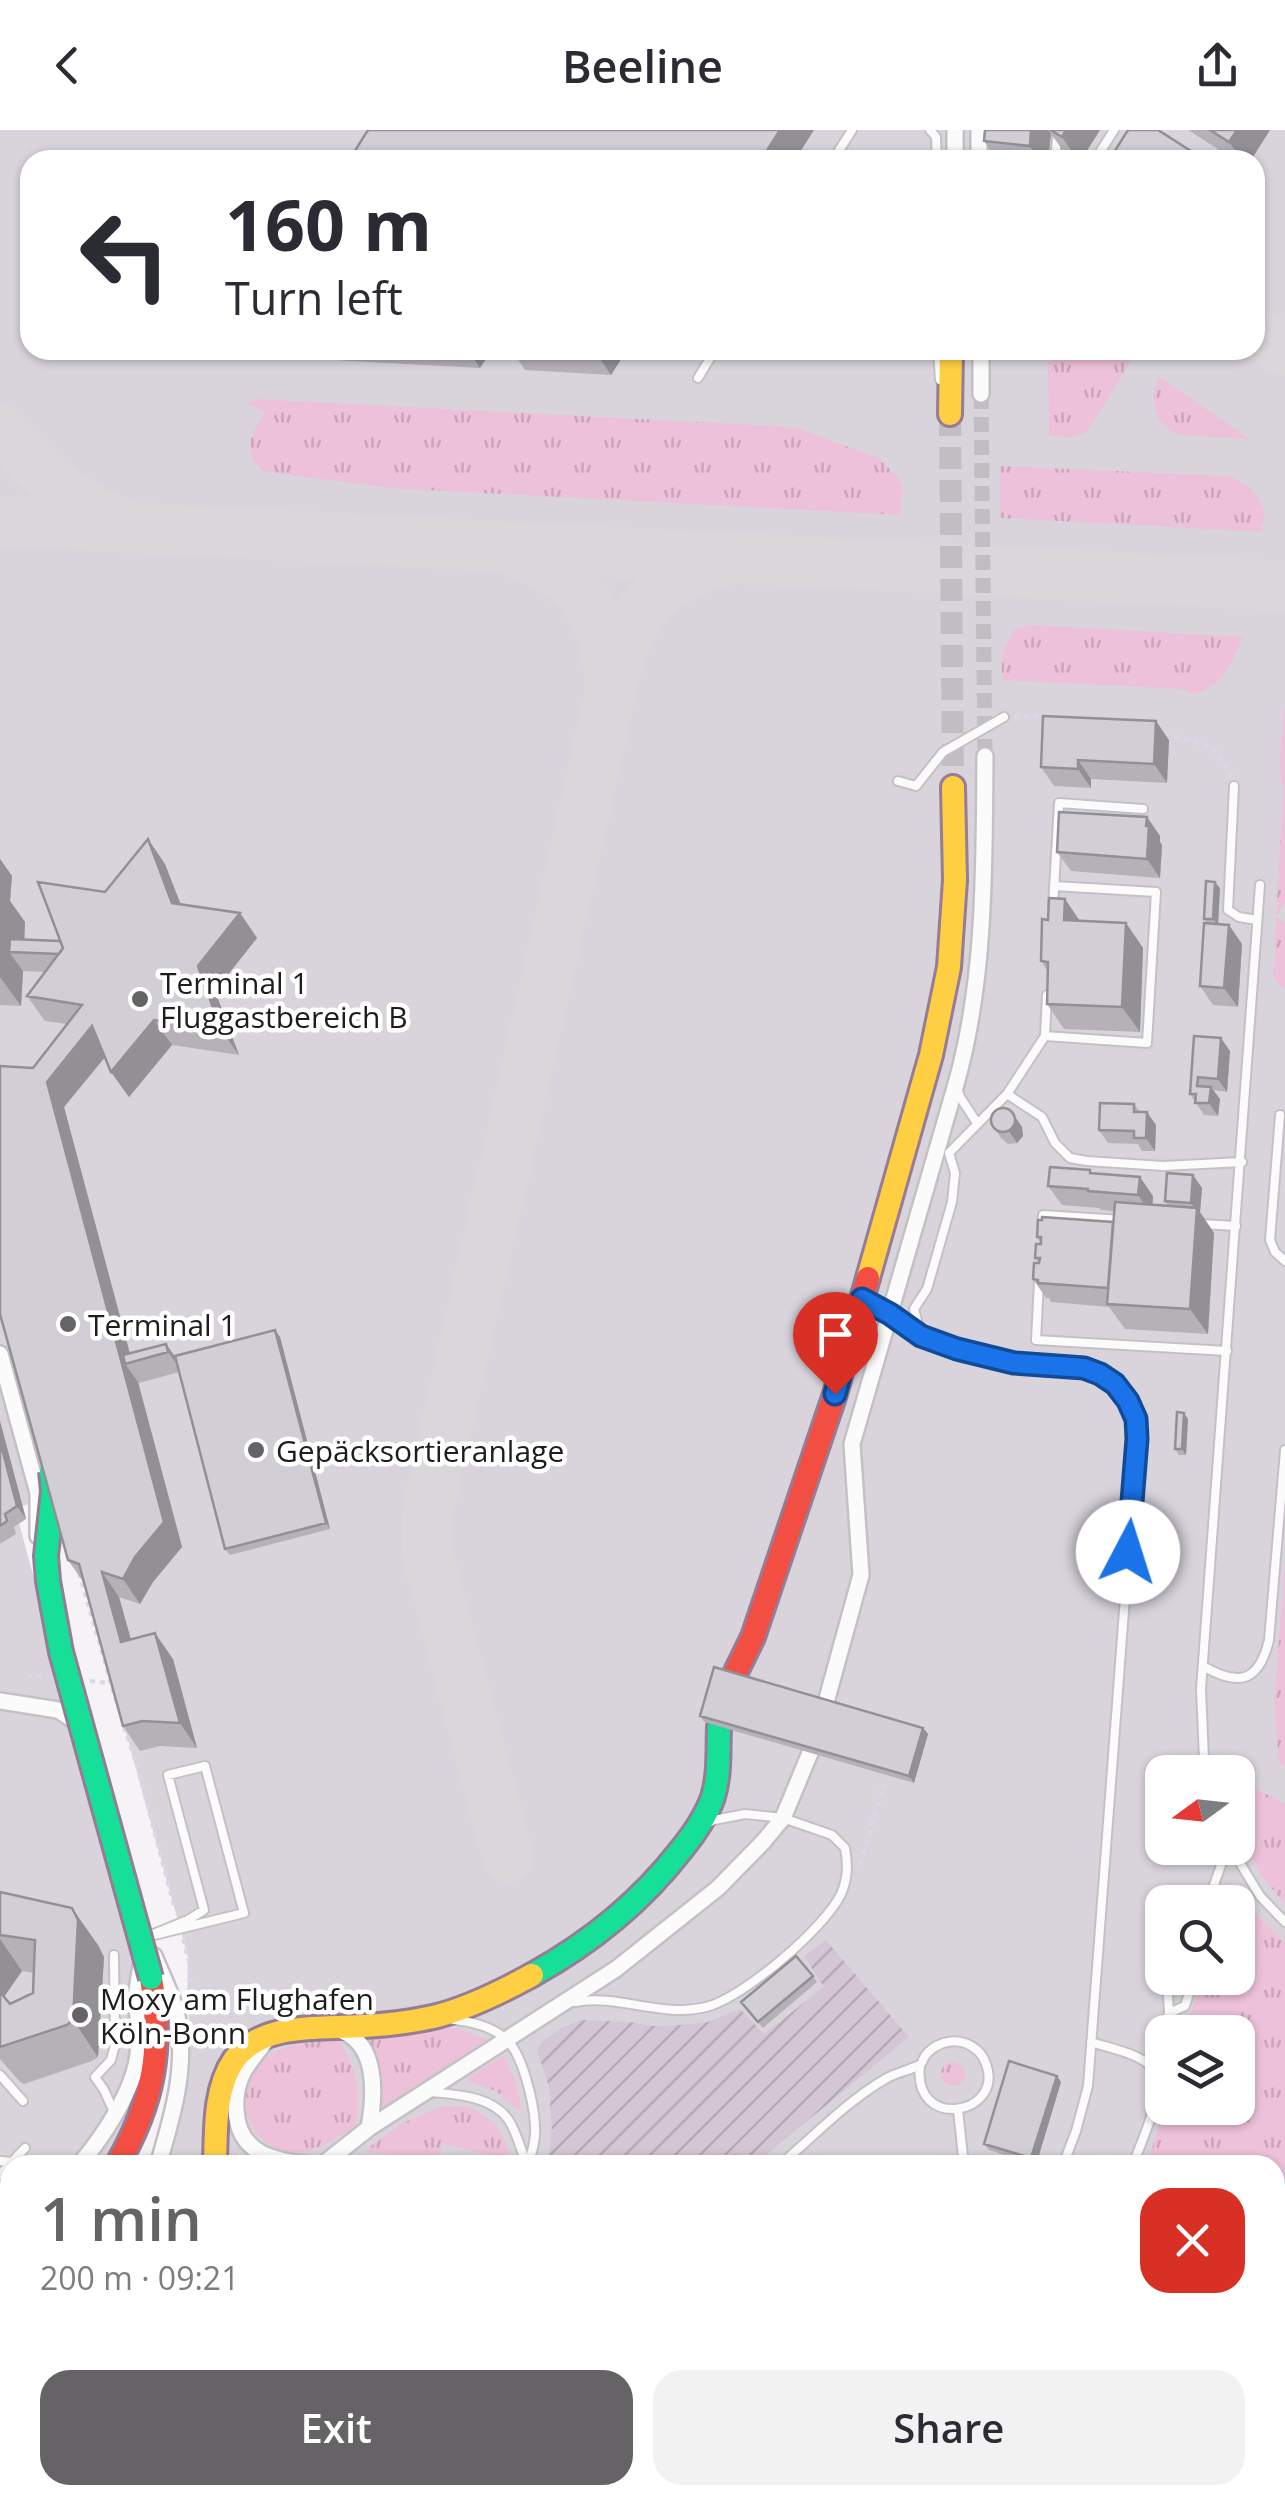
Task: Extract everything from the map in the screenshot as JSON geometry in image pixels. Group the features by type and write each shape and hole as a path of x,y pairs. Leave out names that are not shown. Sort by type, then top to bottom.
{"street":[{"path":"950,414 952,360"},
{"path":"981,360 981,394"},
{"path":"825,1706 861,1575 852,1444 964,1058 978,968 984,879 985,756"},
{"path":"732,1680 753,1637 835,1394 931,1054 948,967 955,880 953,787"},
{"path":"7,1345 38,1493 38,1573 58,1642 92,1732 146,1938 177,2015 181,2048 175,2107 161,2155"},
{"path":"7,1345 52,1478 46,1556 61,1652 157,2012 158,2046 151,2093 123,2155"},
{"path":"0,1701 58,1710 92,1732"},
{"path":"215,2155 217,2117 228,2071 245,2048 271,2035 301,2030 430,2018 490,1996 570,1954 612,1924 653,1884 697,1830 717,1782 718,1726"},
{"path":"335,2155 369,2128 616,1969 718,1888 783,1818 810,1753"},
{"path":"86,2155 127,2092 137,2060 137,1990 146,1938"},
{"path":"332,2028 354,2038 369,2063 374,2092 369,2128"},
{"path":"265,2155 241,2133 236,2115 244,2071 271,2035"}],"lane":[{"path":"698,378 710,360"},
{"path":"939,360 941,395 950,414"},
{"path":"898,781 916,786 943,752 1004,717"},
{"path":"1234,786 1228,910 1239,917 1258,920"},
{"path":"1052,923 1059,804 1143,809"},
{"path":"1204,1755 1203,1666 1260,885"},
{"path":"1044,1036 1147,1043 1156,892 1054,886"},
{"path":"921,1336 914,1309 927,1290 952,1202 955,1173 949,1154 1007,1094 1044,1036 1048,980"},
{"path":"956,1084 977,1122"},
{"path":"1007,1094 1042,1117 1054,1144 1070,1158 1163,1166 1242,1162"},
{"path":"1280,1116 1270,1240 1274,1252 1285,1261"},
{"path":"1042,1233 1043,1215 1140,1221"},
{"path":"1198,1224 1236,1226"},
{"path":"1040,1269 1036,1340 1227,1352"},
{"path":"862,1299 921,1336 957,1349 1014,1363 1084,1368 1100,1374 1115,1384 1136,1419 1088,2086 1066,2155"},
{"path":"1203,1666 1223,1677 1242,1678 1258,1669 1265,1656 1285,1450"},
{"path":"205,1766 244,1913 146,1938 204,1910 168,1775 205,1766"},
{"path":"560,2005 584,2000 661,2009 706,2007 732,1996 786,1954 813,1931 840,1897 847,1877 847,1860 845,1848 832,1835 783,1818 745,1814 714,1820 697,1830"},
{"path":"1240,1865 1260,1896 1285,1922"},
{"path":"114,1955 115,2045 112,2060 95,2077 114,2112"},
{"path":"1168,1995 1169,2013 1185,2006 1189,1995"},
{"path":"430,2018 473,2022 508,2039 524,2068 536,2126 531,2155"},
{"path":"956,2041 977,2050 988,2070 988,2082 969,2107 958,2110 936,2106 927,2098 919,2077 920,2066 933,2048 956,2041"},
{"path":"1091,2042 1145,2062"},
{"path":"792,2155 885,2079 920,2066"},
{"path":"0,2074 23,2101"},
{"path":"428,2092 466,2096 492,2104 508,2119 524,2155"},
{"path":"958,2110 964,2155"},
{"path":"1137,2155 1147,2125"},
{"path":"18,2155 25,2148"}],"path":[{"path":"1004,717 1057,716 1061,730"},
{"path":"1158,736 1190,738 1213,749 1225,762 1234,786"},
{"path":"78,1572 110,1684"},
{"path":"856,1879 884,1784"},
{"path":"194,2008 222,2006"}],"shaded area":[{"path":"0,130 1285,130 1285,2155 0,2155"},
{"path":"826,1940 909,2037 766,2155 549,2155 549,2087 537,2050 543,2041 581,2020 680,2025 708,2022 740,2009 764,2034 824,1987 804,1956"}],"green space":[{"path":"1048,360 1131,361 1087,432 1071,437 1049,436"},
{"path":"1159,377 1250,439 1179,435 1170,430 1155,411"},
{"path":"252,399 799,429 879,458 903,488 900,515 388,488 263,471 251,456 250,442 265,412 248,404"},
{"path":"1000,466 1228,476 1254,493 1265,522 1261,524 1262,531 1247,531 1000,518"},
{"path":"1031,625 1243,637 1217,681 1190,694 1185,689 1002,680 1007,642 1015,629"},
{"path":"1285,705 1285,903 1276,917 1283,791 1280,770"},
{"path":"1276,917 1285,923 1285,990 1273,977"},
{"path":"1285,1561 1285,1767 1279,1763 1274,1703"},
{"path":"1255,1789 1285,1803 1285,1904 1255,1863"},
{"path":"1255,1912 1285,1943 1285,2155 1150,2155 1159,2125 1255,2125 1255,2015 1190,2015 1196,1995 1255,1995"},
{"path":"444,2027 487,2039 379,2111 361,2038"},
{"path":"339,2041 357,2082 355,2126 307,2151 284,2151 270,2146 251,2125 246,2112 247,2083 254,2070 271,2055 292,2045"},
{"path":"503,2056 517,2087 519,2111 496,2091 468,2081"},
{"path":"953,2062 965,2074 953,2086 941,2074"},
{"path":"466,2106 484,2115 496,2126 509,2155 488,2155 442,2143 440,2155 364,2151 403,2123 440,2107"}],"pier":[{"path":"58,1487 188,1957 189,2066 181,2108 159,2155 111,2155 140,2095 148,2045 143,1986 15,1508 42,1500"}],"building":[{"path":"368,130 780,130 767,150 355,150"},
{"path":"985,130 1031,130 1030,146 984,141"},
{"path":"1128,130 1158,130 1189,150 1115,150"},
{"path":"1210,130 1237,130 1229,142"},
{"path":"1043,716 1156,721 1154,764 1078,760 1078,769 1041,767"},
{"path":"1059,812 1147,817 1147,859 1057,852"},
{"path":"148,839 172,903 240,913 198,966 221,1030 154,1020 111,1072 92,1026 47,1082 164,1522 135,1557 123,1579 102,1572 121,1642 155,1633 180,1723 142,1721 123,1726 79,1564 68,1560 0,1314 0,1066 33,1068 82,1005 27,996 63,948 38,882 105,892"},
{"path":"1206,881 1215,882 1213,919 1204,919"},
{"path":"1049,898 1065,899 1064,920 1126,923 1122,1007 1047,1004 1048,962 1041,961 1042,919 1048,920"},
{"path":"1204,923 1229,925 1224,988 1200,986"},
{"path":"10,939 60,941 63,948 59,954 9,952"},
{"path":"1194,1036 1221,1038 1218,1079 1198,1077 1197,1086 1211,1087 1209,1103 1195,1103 1196,1094 1190,1094"},
{"path":"1100,1103 1134,1104 1134,1112 1147,1112 1146,1138 1134,1138 1134,1131 1099,1130"},
{"path":"1003,1108 1015,1120 1003,1132 991,1120"},
{"path":"1050,1167 1140,1177 1138,1195 1048,1186"},
{"path":"1167,1173 1193,1175 1191,1203 1165,1201"},
{"path":"1115,1202 1197,1208 1190,1309 1107,1304"},
{"path":"1042,1217 1113,1222 1108,1288 1038,1283 1033,1279 1034,1263 1039,1263 1040,1258 1035,1258 1036,1244 1041,1244 1041,1237 1037,1237 1038,1220"},
{"name":"Gepäcksortieranlage","path":"275,1330 326,1523 225,1549 175,1356"},
{"path":"166,1344 168,1352 125,1364 123,1355"},
{"path":"1177,1412 1184,1413 1182,1449 1175,1449"},
{"path":"0,1441 17,1506 5,1514 7,1521 0,1526"},
{"path":"714,1667 923,1728 909,1776 700,1716"},
{"path":"0,1892 72,1908 78,1920 73,2020 0,2047 0,1992 10,2004 33,1993 35,1940 0,1935"},
{"path":"796,1956 813,1976 758,2022 741,2002"},
{"path":"1009,2061 1057,2076 1032,2155 984,2144"}],"taxiway":[{"path":"1265,338 1285,351"},
{"path":"0,431 69,495 118,522"},
{"path":"0,521 1285,586"},
{"path":"502,547 551,569 585,600 605,642 610,695 427,1515 427,1552 508,1857"},
{"path":"612,685 625,641 647,604 680,577 724,561"}],"tunnel":[{"path":"981,394 985,756"},
{"path":"950,414 953,787"}],"traffic: fast":[{"path":"51,1471 53,1491 46,1556 61,1652 151,1978"},
{"path":"532,1975 613,1920 649,1887 690,1838 713,1797 719,1727"}],"traffic: slow":[{"path":"950,414 951,360"},
{"path":"868,1278 931,1055 949,967 955,880 953,787"},
{"path":"215,2155 217,2111 227,2071 246,2047 260,2039 294,2030 381,2025 433,2017 484,1999 532,1975"}],"traffic: jam":[{"path":"732,1680 753,1637 835,1394 868,1278"},
{"path":"122,2155 139,2120 152,2075 156,2028 151,1978"}],"place":[{"name":"Terminal 1 Fluggastbereich B","path":"140,999"},
{"name":"Terminal 1","path":"68,1324"},
{"name":"Gepäcksortieranlage","path":"256,1450"},
{"name":"Moxy am Flughafen Köln-Bonn","path":"80,2015"}],"route":[{"path":"835,1394 862,1299 921,1336 957,1349 1014,1363 1084,1368 1100,1374 1115,1384 1136,1419 1128,1552"}]}
